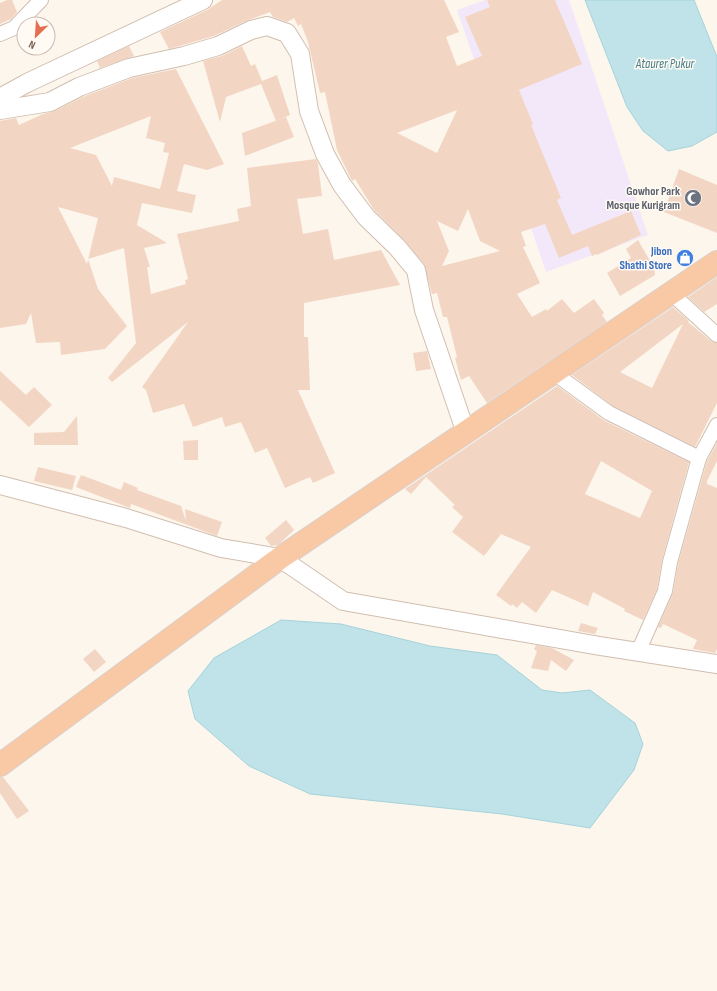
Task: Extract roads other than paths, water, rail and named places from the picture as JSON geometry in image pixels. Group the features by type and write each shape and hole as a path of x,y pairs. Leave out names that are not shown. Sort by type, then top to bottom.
{"highway":[{"path":"0,765 280,558 717,262"}],"street":[{"path":"0,34 14,28 41,0"},
{"path":"0,98 27,83 203,0"},
{"path":"0,110 50,102 80,87 129,68 184,56 218,46 251,30 267,26 287,33 300,54 310,111 325,154 342,185 366,218 397,247 416,270 424,310 466,433"},
{"path":"671,294 717,335"},
{"path":"554,373 608,413 699,458"},
{"path":"638,652 665,592 670,562 699,458 717,425"},
{"path":"0,485 126,518 221,548 280,558 343,601 638,652 717,664"}],"water":[{"name":"Ataurer Pukur","path":"585,0 694,0 717,57 717,132 692,146 668,151 643,131 627,107"},
{"path":"281,620 341,624 430,646 497,655 542,690 562,693 590,690 635,723 643,744 634,770 590,828 502,814 310,794 249,766 195,719 188,691 214,658"}],"place":[{"name":"Gowhor Park Mosque Kurigram","path":"693,198"},
{"name":"Jibon Shathi Store","path":"685,258"}]}
